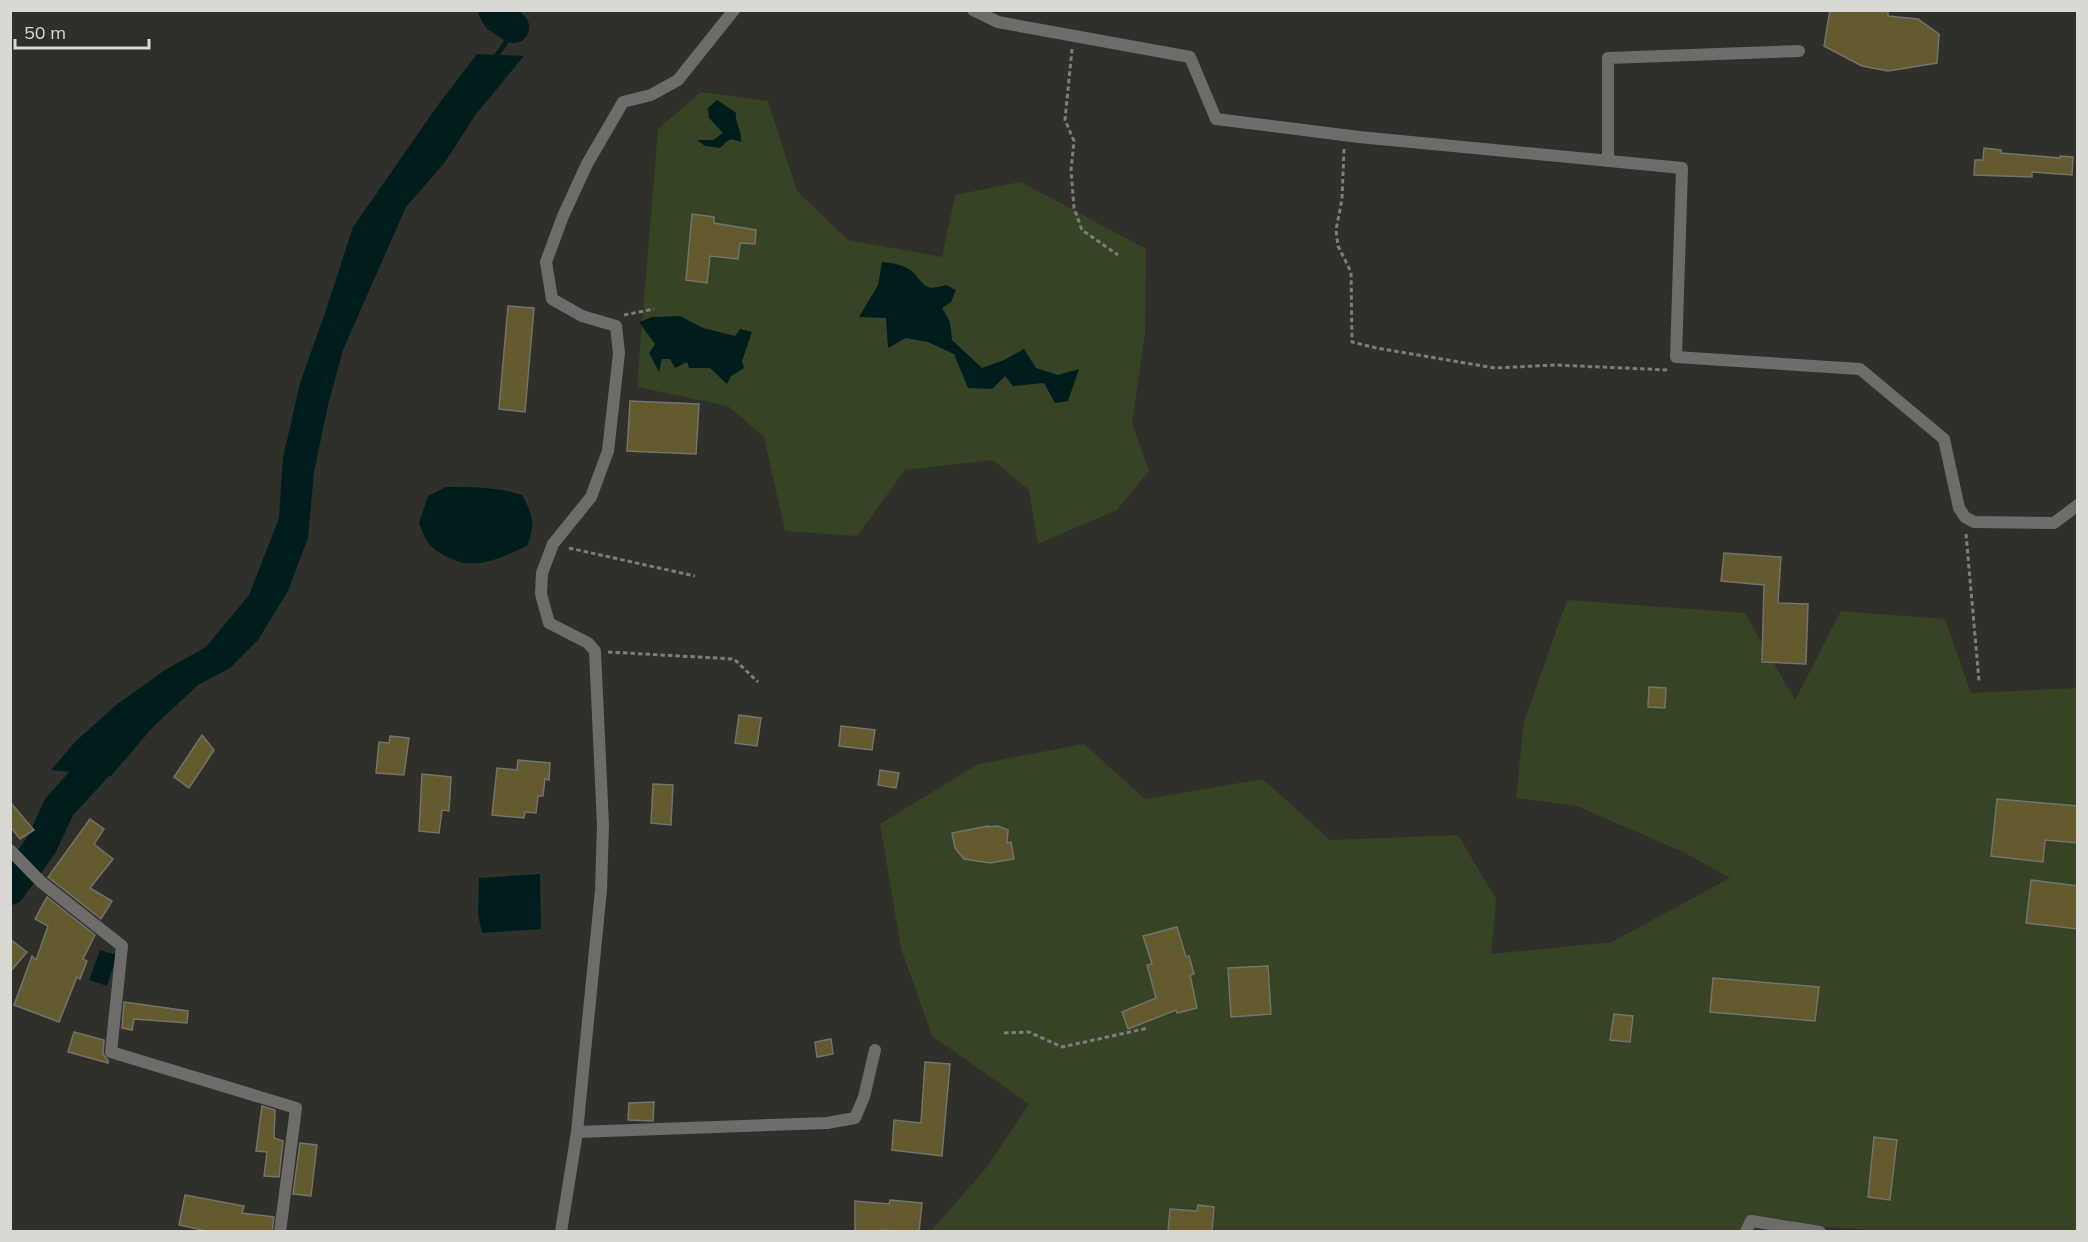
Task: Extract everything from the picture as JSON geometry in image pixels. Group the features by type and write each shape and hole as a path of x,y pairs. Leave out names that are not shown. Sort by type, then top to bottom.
{"street":[{"path":"561,1232 577,1132 601,890 603,825 595,651 588,643 549,623 541,594 542,573 553,544 591,497 608,451 619,353 616,326 582,316 552,299 546,262 586,164 623,102 651,95 678,80 734,10"},
{"path":"973,10 998,22 1190,57 1216,119 1345,135 1682,168 1676,357 1860,369 1944,440 1959,508 1965,517 1974,522 2054,523 2078,505"},
{"path":"1608,161 1608,58 1799,51"},
{"path":"10,850 41,882 122,945 111,1052 296,1108 280,1232"},
{"path":"577,1132 827,1123 855,1118 864,1096 874,1050"},
{"path":"1746,1232 1751,1221 1820,1232"}],"path":[{"path":"1074,36 1065,120 1074,141 1071,170 1074,208 1082,230 1118,255"},
{"path":"1345,135 1342,199 1336,230 1338,246 1351,272 1352,342 1495,368 1555,365 1669,370"},
{"path":"616,326 624,315 654,309"},
{"path":"1965,517 1979,681"},
{"path":"553,544 695,576"},
{"path":"595,651 734,659 758,682"},
{"path":"1004,1033 1029,1032 1062,1047 1148,1028"}],"green space":[{"path":"701,92 768,101 797,191 848,240 942,257 955,195 1021,182 1146,249 1145,335 1132,423 1149,471 1117,510 1038,544 1029,490 993,460 905,470 857,536 785,531 764,437 728,406 637,387 658,129"},
{"path":"1567,600 1745,613 1795,700 1841,611 1945,619 1971,693 2077,688 2077,1231 1895,1232 1751,1221 1746,1232 931,1231 986,1168 1029,1104 932,1036 901,948 880,824 978,764 1084,744 1145,799 1263,779 1330,840 1458,835 1496,899 1491,954 1612,942 1730,878 1685,853 1577,806 1516,798 1524,722"}],"water":[{"path":"477,54 524,56 476,114 445,162 406,207 343,350 328,405 314,472 308,538 288,591 258,640 230,668 198,685 153,727 111,776 51,770 76,741 116,705 165,670 206,647 249,595 279,518 283,458 300,383 353,227 438,105"},
{"path":"717,100 736,113 741,142 731,139 720,148 705,146 697,140 713,140 723,133 709,118 708,108"},
{"path":"882,262 907,268 930,288 946,285 956,290 951,302 942,308 950,322 952,340 982,368 1024,349 1036,368 1058,375 1079,369 1068,401 1055,403 1044,383 1013,386 1005,376 992,389 968,388 954,354 928,342 906,338 888,348 886,318 859,317 878,285"},
{"path":"680,316 703,328 735,336 740,329 752,332 742,361 744,368 731,376 727,384 710,368 689,368 687,362 675,368 670,359 662,359 659,372 649,353 655,344 639,322 652,317"},
{"path":"446,487 494,489 522,495 532,520 532,532 527,546 497,559 478,563 458,561 436,550 426,540 419,523 428,496"},
{"path":"540,874 541,929 482,933 478,914 479,878"},
{"path":"100,950 117,955 107,986 89,980"}],"building":[{"path":"1830,10 1888,10 1888,16 1918,19 1939,34 1937,63 1888,71 1862,66 1824,46"},
{"path":"1984,148 2001,150 2001,153 2073,157 2072,175 2032,172 2032,177 1974,175 1975,160 1983,160"},
{"path":"692,214 714,217 714,223 756,230 755,244 740,243 738,259 710,256 707,283 686,280"},
{"path":"508,306 534,308 525,412 499,409"},
{"path":"630,401 699,404 696,454 627,451"},
{"path":"1724,553 1781,557 1778,603 1808,604 1806,664 1762,662 1764,585 1721,581"},
{"path":"1649,687 1666,688 1665,708 1648,707"},
{"path":"739,715 761,718 757,746 735,743"},
{"path":"841,726 875,730 872,750 839,746"},
{"path":"202,735 214,750 189,788 174,777"},
{"path":"390,736 409,738 404,775 376,773 379,742 389,743"},
{"path":"518,760 550,763 549,780 545,779 543,796 538,796 536,813 525,812 524,818 492,815 497,768 517,770"},
{"path":"880,770 899,773 896,788 878,785"},
{"path":"422,774 451,777 449,811 442,810 439,833 419,831"},
{"path":"653,784 673,785 671,825 651,823"},
{"path":"1997,799 2078,806 2078,843 2045,840 2043,862 1991,856"},
{"path":"10,802 34,830 20,839 10,826"},
{"path":"90,819 104,829 94,844 113,859 90,888 112,901 101,919 48,877"},
{"path":"998,826 1008,830 1007,843 1011,842 1014,859 990,863 964,859 955,848 952,833"},
{"path":"2031,880 2078,886 2078,929 2026,923"},
{"path":"47,897 95,935 83,959 87,961 80,979 77,977 59,1022 14,1005 32,956 36,960 48,926 35,919"},
{"path":"1177,927 1194,974 1190,975 1197,1008 1177,1013 1176,1010 1128,1029 1122,1012 1156,998 1147,965 1152,964 1143,936"},
{"path":"10,939 27,952 10,972"},
{"path":"1268,966 1271,1014 1231,1017 1228,968"},
{"path":"1713,978 1819,987 1815,1021 1710,1012"},
{"path":"124,1002 188,1011 187,1023 134,1019 132,1030 122,1028"},
{"path":"1614,1014 1633,1016 1630,1042 1610,1040"},
{"path":"74,1032 104,1040 103,1054 108,1063 68,1052"},
{"path":"831,1039 833,1054 817,1057 815,1042"},
{"path":"925,1062 950,1064 942,1156 892,1150 894,1120 921,1123"},
{"path":"654,1102 653,1121 628,1120 629,1103"},
{"path":"262,1106 275,1110 274,1138 283,1141 279,1177 264,1176 267,1152 256,1151"},
{"path":"1874,1137 1897,1140 1890,1200 1868,1197"},
{"path":"300,1143 317,1145 311,1196 293,1194"},
{"path":"185,1195 244,1206 242,1213 274,1217 272,1232 211,1232 179,1225"},
{"path":"890,1200 922,1203 919,1232 882,1230 882,1232 855,1232 855,1201 889,1204"},
{"path":"1198,1205 1214,1207 1212,1232 1168,1232 1170,1209 1197,1211"}],"waterway":[{"path":"494,10 498,17 513,27"},
{"path":"493,60 505,44 520,10"},
{"path":"10,889 42,844 59,807 103,759"}]}
